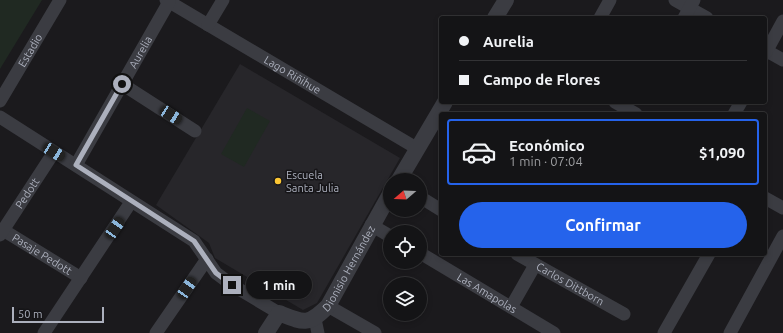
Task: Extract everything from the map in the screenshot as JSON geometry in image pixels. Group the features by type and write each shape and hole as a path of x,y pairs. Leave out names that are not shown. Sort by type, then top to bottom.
{"street":[{"name":"Estadio","path":"0,101 60,0"},
{"path":"208,25 223,0"},
{"path":"496,16 506,0"},
{"path":"601,16 610,0"},
{"path":"674,0 703,16"},
{"name":"Lago Riñihue","path":"167,1 418,149"},
{"name":"Aurelia","path":"76,165 167,1"},
{"path":"767,50 783,20"},
{"path":"767,52 783,60"},
{"path":"122,84 195,131"},
{"path":"619,104 635,111"},
{"path":"0,117 194,241 216,273 232,285 279,313 316,326"},
{"path":"403,173 439,117"},
{"name":"Pedott","path":"2,232 54,152"},
{"path":"767,199 783,208"},
{"path":"427,201 439,209"},
{"path":"44,333 132,202"},
{"name":"Dionisio Hernández","path":"316,326 383,206"},
{"path":"372,225 383,232"},
{"name":"Pasaje Pedott","path":"2,232 81,278"},
{"path":"730,333 783,236"},
{"name":"Carlos Dittborn","path":"520,256 624,314"},
{"path":"664,333 707,256"},
{"name":"Las Amapolas","path":"427,257 554,333"},
{"path":"156,333 207,259"},
{"path":"512,307 535,265"},
{"path":"328,306 375,333"},
{"path":"266,333 279,313"}],"shaded area":[{"path":"0,0 42,0 0,69"},
{"name":"Escuela Santa Julia","path":"240,64 400,158 391,173 383,173 383,188 317,303 303,310 215,258 209,243 156,205"},
{"path":"247,108 270,121 244,167 221,154"}],"place":[{"name":"Escuela Santa Julia","path":"278,181"}],"route":[{"path":"122,84 90,137 76,165 194,241 216,273 232,285"}]}
